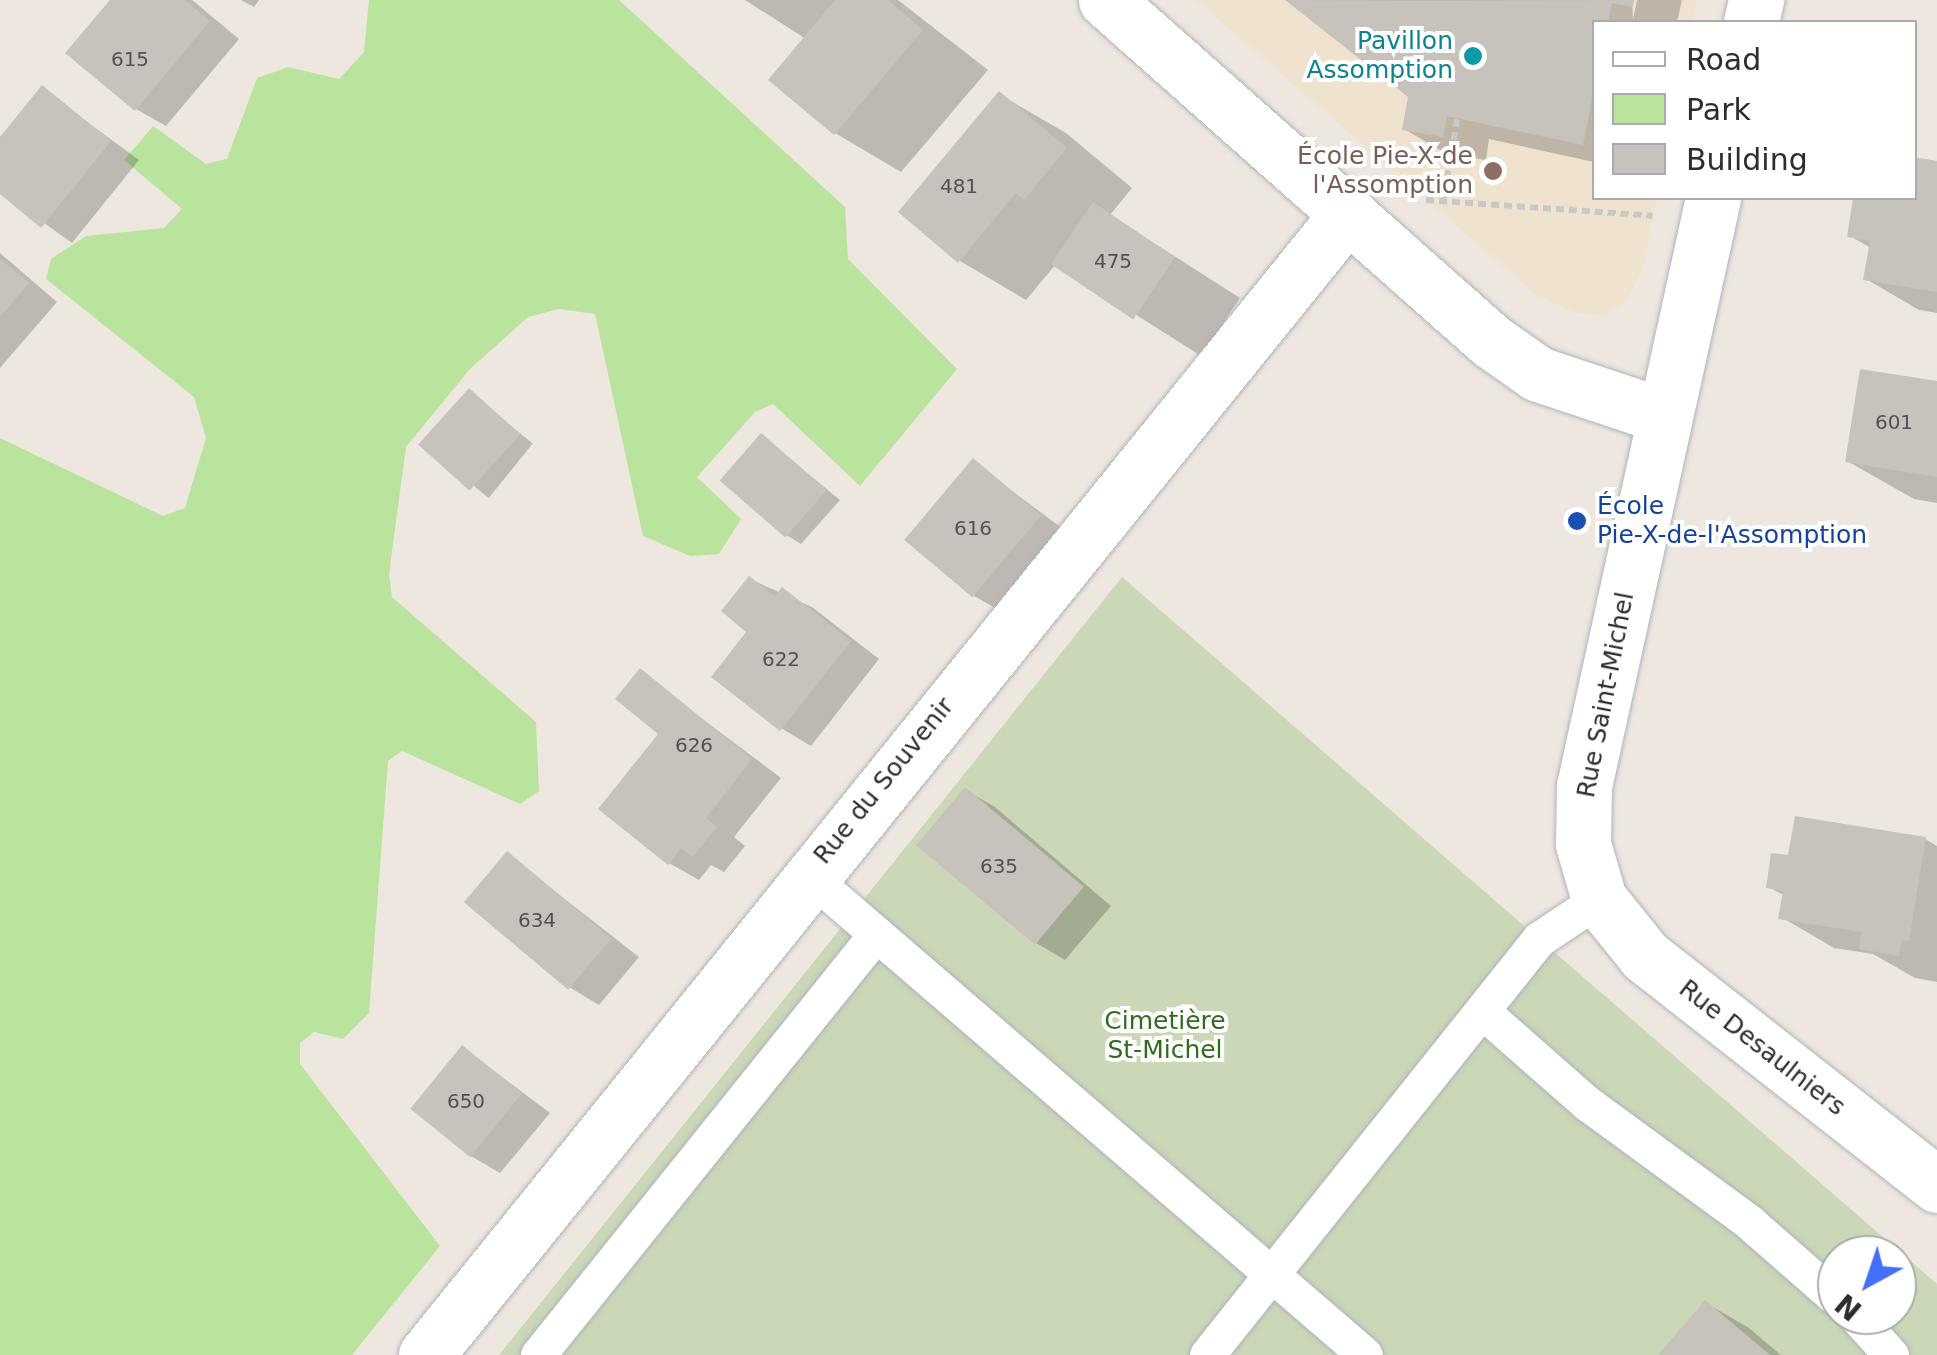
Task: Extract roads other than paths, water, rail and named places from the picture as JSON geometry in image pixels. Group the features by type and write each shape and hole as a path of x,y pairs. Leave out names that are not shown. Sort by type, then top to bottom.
{"street":[{"path":"1106,0 1538,374 1664,416"},
{"name":"Rue du Souvenir","path":"426,1355 808,875 1348,213"},
{"name":"Rue Saint-Michel","path":"1599,899 1584,844 1584,786 1710,213"},
{"name":"Rue Desaulniers","path":"1599,899 1645,956 1937,1185"}],"lane":[{"path":"808,875 1365,1355"},
{"path":"1207,1355 1540,939 1599,899"},
{"path":"538,1355 876,934"},
{"path":"1482,1010 1588,1104 1749,1222 1817,1282"},
{"path":"1874,1335 1892,1355"}],"place":[{"name":"Pavillon Assomption","path":"1473,56"},
{"name":"École Pie-X-de l'Assomption","path":"1493,171"},
{"name":"École Pie-X-de-l'Assomption","path":"1577,521"}],"park label":[{"name":"Cimetière St-Michel","path":"1165,1036"}]}
